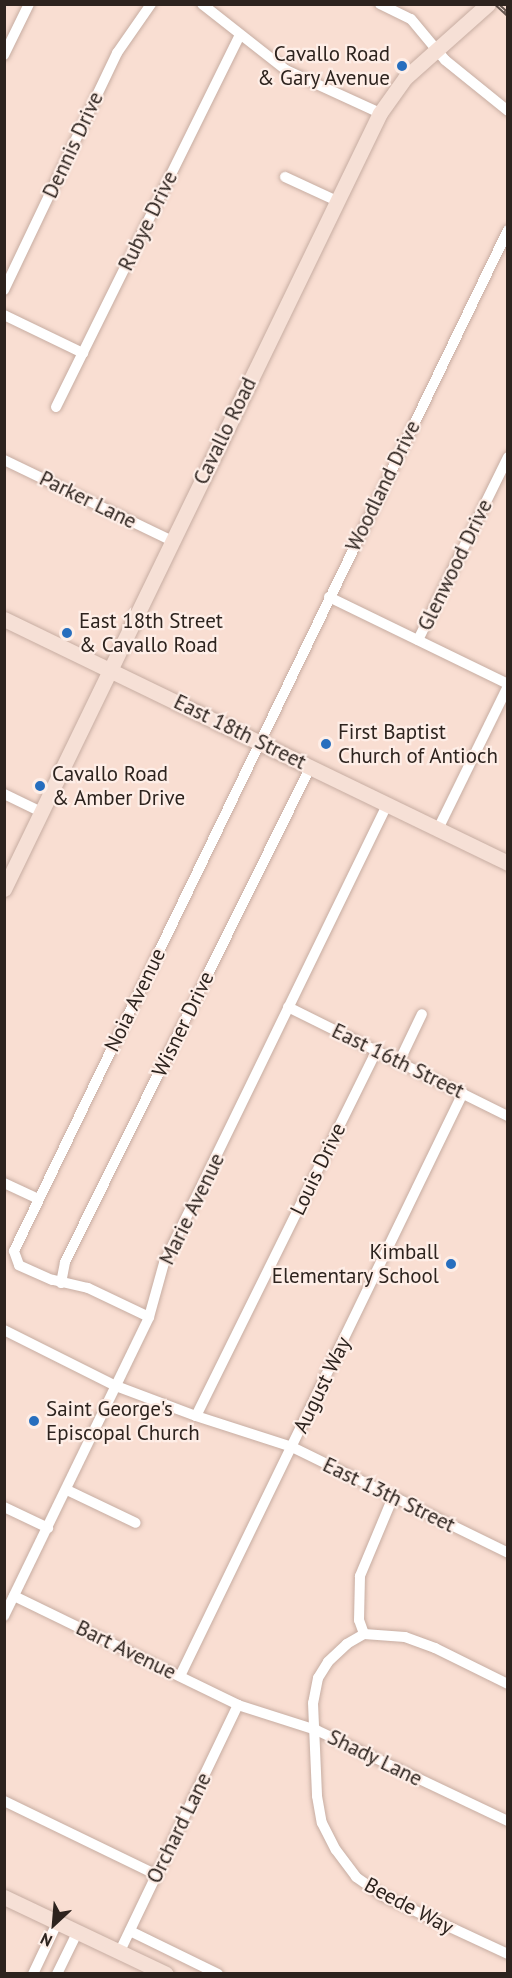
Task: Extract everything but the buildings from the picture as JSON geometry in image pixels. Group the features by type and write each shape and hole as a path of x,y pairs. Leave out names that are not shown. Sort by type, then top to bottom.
{"street":[{"path":"4,55 29,4"},
{"name":"Dennis Drive","path":"4,290 117,53 150,4"},
{"path":"202,4 286,70 380,112"},
{"path":"380,4 411,20 445,60 507,111"},
{"name":"Cavallo Road","path":"4,889 380,112 405,78 488,4"},
{"name":"Rubye Drive","path":"56,407 240,35"},
{"path":"285,177 337,201"},
{"name":"Woodland Drive","path":"260,742 507,230"},
{"path":"4,315 83,353"},
{"name":"Glenwood Drive","path":"418,640 507,457"},
{"name":"Parker Lane","path":"4,460 172,541"},
{"path":"329,597 507,685 438,829"},
{"name":"East 18th Street","path":"4,619 507,863"},
{"name":"Noia Avenue","path":"62,1283 20,1265 15,1259 14,1251 260,742"},
{"name":"Wisner Drive","path":"62,1283 65,1262 311,766"},
{"path":"4,794 41,812"},
{"name":"Marie Avenue","path":"4,1616 149,1317 164,1263 387,805"},
{"name":"East 16th Street","path":"288,1007 507,1116"},
{"path":"399,1062 422,1014"},
{"name":"Louis Drive","path":"196,1416 376,1050"},
{"name":"August Way","path":"180,1676 464,1093"},
{"path":"4,1183 38,1199"},
{"path":"62,1283 88,1288 149,1317"},
{"name":"East 13th Street","path":"4,1330 116,1386 196,1416 292,1447 507,1552"},
{"path":"67,1490 136,1523"},
{"path":"393,1497 360,1576 359,1620 363,1634 405,1637 435,1648 507,1683"},
{"path":"4,1507 48,1528"},
{"name":"Bart Avenue","path":"14,1596 238,1705"},
{"name":"Beede Way","path":"363,1634 347,1644 328,1662 318,1678 314,1702 317,1796 322,1823 336,1850 356,1877 383,1896 507,1954"},
{"name":"Shady Lane","path":"238,1705 316,1730 507,1821"},
{"name":"Orchard Lane","path":"120,1951 238,1705"},
{"path":"4,1801 156,1875"},
{"path":"4,1897 166,1974"},
{"path":"33,1974 58,1921"},
{"path":"57,1974 78,1931"},
{"path":"130,1931 219,1974"}],"railway":[{"path":"497,4 508,14"}],"place":[{"name":"Cavallo Road & Gary Avenue","path":"402,66"},
{"name":"East 18th Street & Cavallo Road","path":"67,633"},
{"name":"First Baptist Church of Antioch","path":"326,744"},
{"name":"Cavallo Road & Amber Drive","path":"40,786"},
{"name":"Kimball Elementary School","path":"451,1264"},
{"name":"Saint George's Episcopal Church","path":"34,1421"}]}
